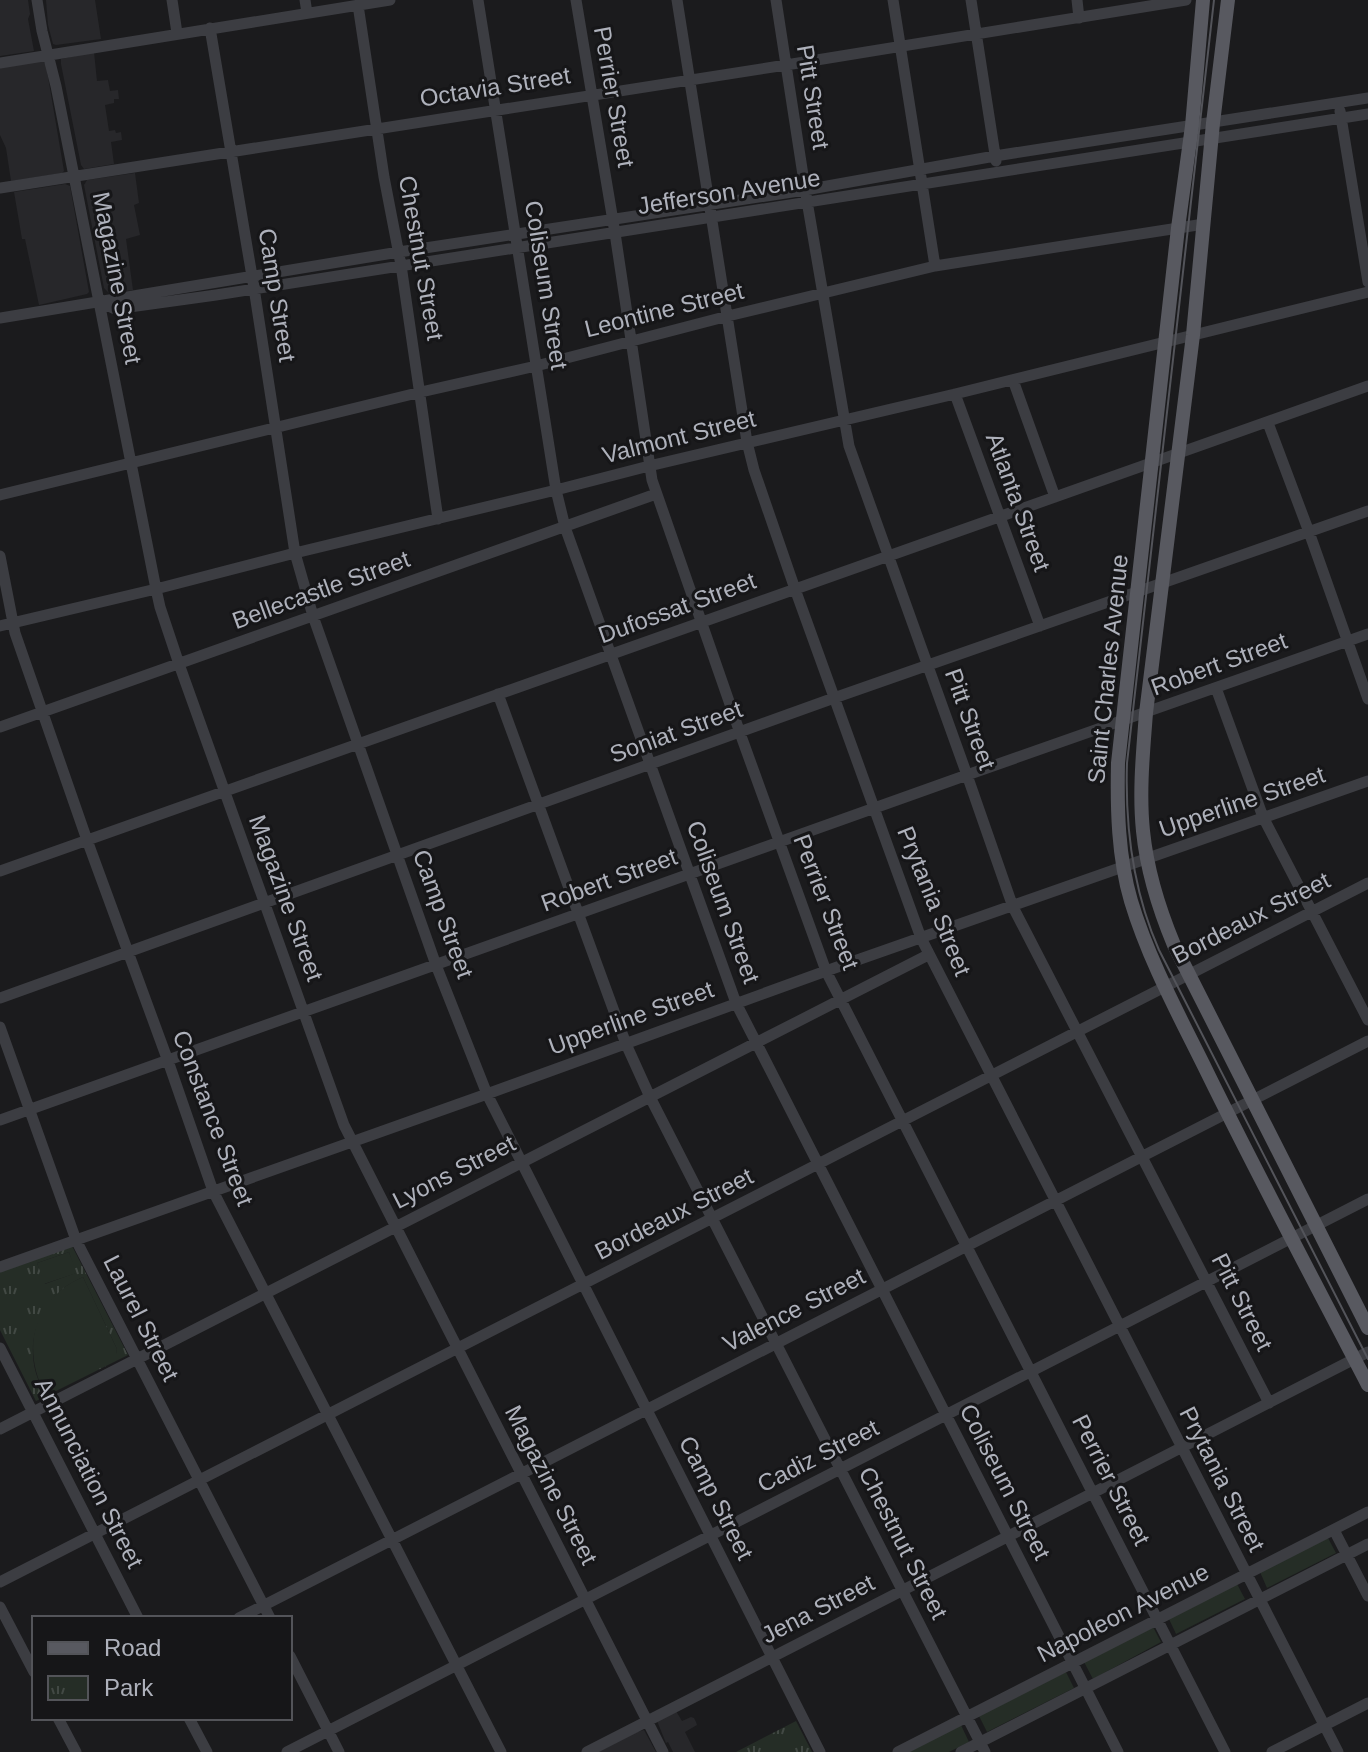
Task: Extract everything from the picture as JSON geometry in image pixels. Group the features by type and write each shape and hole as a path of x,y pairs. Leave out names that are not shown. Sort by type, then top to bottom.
{"main road":[{"name":"Saint Charles Avenue","path":"1203,0 1192,126 1123,722 1118,792 1123,867 1131,901 1165,986 1292,1238 1361,1356 1368,1385"},
{"name":"Saint Charles Avenue","path":"1228,0 1193,335 1146,713 1143,832 1163,917 1188,974 1368,1328"}],"street":[{"name":"Magazine Street","path":"37,0 156,589 179,664 352,1141 663,1752"},
{"path":"172,0 177,33"},
{"path":"305,0 307,13"},
{"path":"0,63 390,0"},
{"name":"Coliseum Street","path":"478,0 556,490 565,527 736,1003 1118,1752"},
{"name":"Perrier Street","path":"576,0 614,226 649,466 656,494 826,971 1225,1752"},
{"name":"Prytania Street","path":"677,0 754,470 921,938 1338,1752"},
{"name":"Pitt Street","path":"776,0 849,446 1013,907 1269,1403"},
{"path":"893,0 935,266"},
{"path":"971,0 998,172"},
{"path":"1077,0 1079,18"},
{"name":"Octavia Street","path":"0,188 1186,0"},
{"name":"Chestnut Street","path":"358,5 421,392 438,519"},
{"name":"Camp Street","path":"210,28 295,553 313,616 436,965 487,1094 520,1162 820,1752"},
{"name":"Jefferson Avenue","path":"0,318 99,301 115,309 399,252 516,234 614,226 1190,142 1213,131 1368,98"},
{"path":"1339,103 1368,282"},
{"name":"Jefferson Avenue","path":"806,196 995,156 1192,126 1213,131 1368,114"},
{"name":"Leontine Street","path":"0,495 935,266 1204,224"},
{"name":"Jefferson Avenue","path":"253,282 401,265 518,247 614,226"},
{"name":"Valmont Street","path":"0,626 1368,292"},
{"path":"1013,380 1055,497"},
{"name":"Dufossat Street","path":"0,871 1368,386"},
{"name":"Atlanta Street","path":"955,394 1040,626"},
{"path":"1268,423 1368,699"},
{"name":"Bellecastle Street","path":"0,727 656,494"},
{"name":"Soniat Street","path":"0,998 834,698 1368,511"},
{"name":"Constance Street","path":"0,556 13,623 42,712 213,1191 501,1752"},
{"name":"Robert Street","path":"0,1120 1368,634"},
{"path":"1216,688 1263,817 1368,1020"},
{"name":"Chestnut Street","path":"498,694 626,1044 650,1097 983,1747"},
{"name":"Upperline Street","path":"0,1267 826,971 1368,781"},
{"name":"Bordeaux Street","path":"0,1582 1368,883"},
{"name":"Lyons Street","path":"0,1429 928,955"},
{"name":"Laurel Street","path":"0,1027 76,1240 269,1616"},
{"name":"Valence Street","path":"243,1616 1368,1041"},
{"name":"Cadiz Street","path":"287,1752 1368,1199"},
{"name":"Annunciation Street","path":"0,1348 137,1616"},
{"name":"Jena Street","path":"587,1752 1361,1356"},
{"name":"Napoleon Avenue","path":"898,1752 1368,1512"},
{"path":"1334,1530 1368,1596"},
{"name":"Napoleon Avenue","path":"961,1752 983,1747 1085,1688 1368,1544"},
{"path":"0,1607 32,1668"},
{"path":"292,1660 339,1752"},
{"path":"1272,1752 1368,1703"},
{"path":"59,1720 76,1752"},
{"path":"190,1720 207,1752"}],"shaded area":[{"path":"0,0 28,0 34,51 0,56"},
{"path":"46,0 95,0 101,39 53,44"},
{"path":"94,52 97,81 108,80 110,91 118,90 119,99 105,105 109,131 121,132 122,140 111,142 114,164 84,169 61,59"},
{"path":"43,61 64,171 11,181 6,148 0,135 0,67"},
{"path":"135,173 139,203 134,205 140,235 126,239 133,290 109,293 104,288 84,185 87,180"},
{"path":"65,184 70,186 89,292 39,305 14,192"},
{"path":"676,1711 682,1721 691,1717 696,1722 697,1725 685,1732 695,1752 673,1752 666,1743 657,1721"},
{"path":"644,1730 656,1752 598,1752 637,1732"}],"green space":[{"path":"72,1246 128,1355 36,1401 0,1330 0,1272","holes":["69,1252 76,1273 45,1284 37,1263","83,1277 117,1349 116,1354 45,1393 33,1360 37,1327 43,1311 54,1297"]},
{"path":"69,1252 77,1273 44,1284 37,1263"},
{"path":"83,1277 117,1349 116,1355 45,1394 34,1359 36,1326 53,1298"},
{"path":"1328,1538 1336,1553 1267,1588 1260,1572"},
{"path":"1237,1584 1245,1599 1176,1634 1169,1619"},
{"path":"1153,1627 1161,1642 1093,1679 1084,1662"},
{"path":"1066,1672 1074,1688 987,1732 979,1716"},
{"path":"796,1721 812,1752 736,1752"},
{"path":"961,1725 969,1742 949,1752 909,1752"}],"tram line":[{"path":"1214,0 1127,763 1129,834 1137,882 1159,950 1368,1359"}]}
